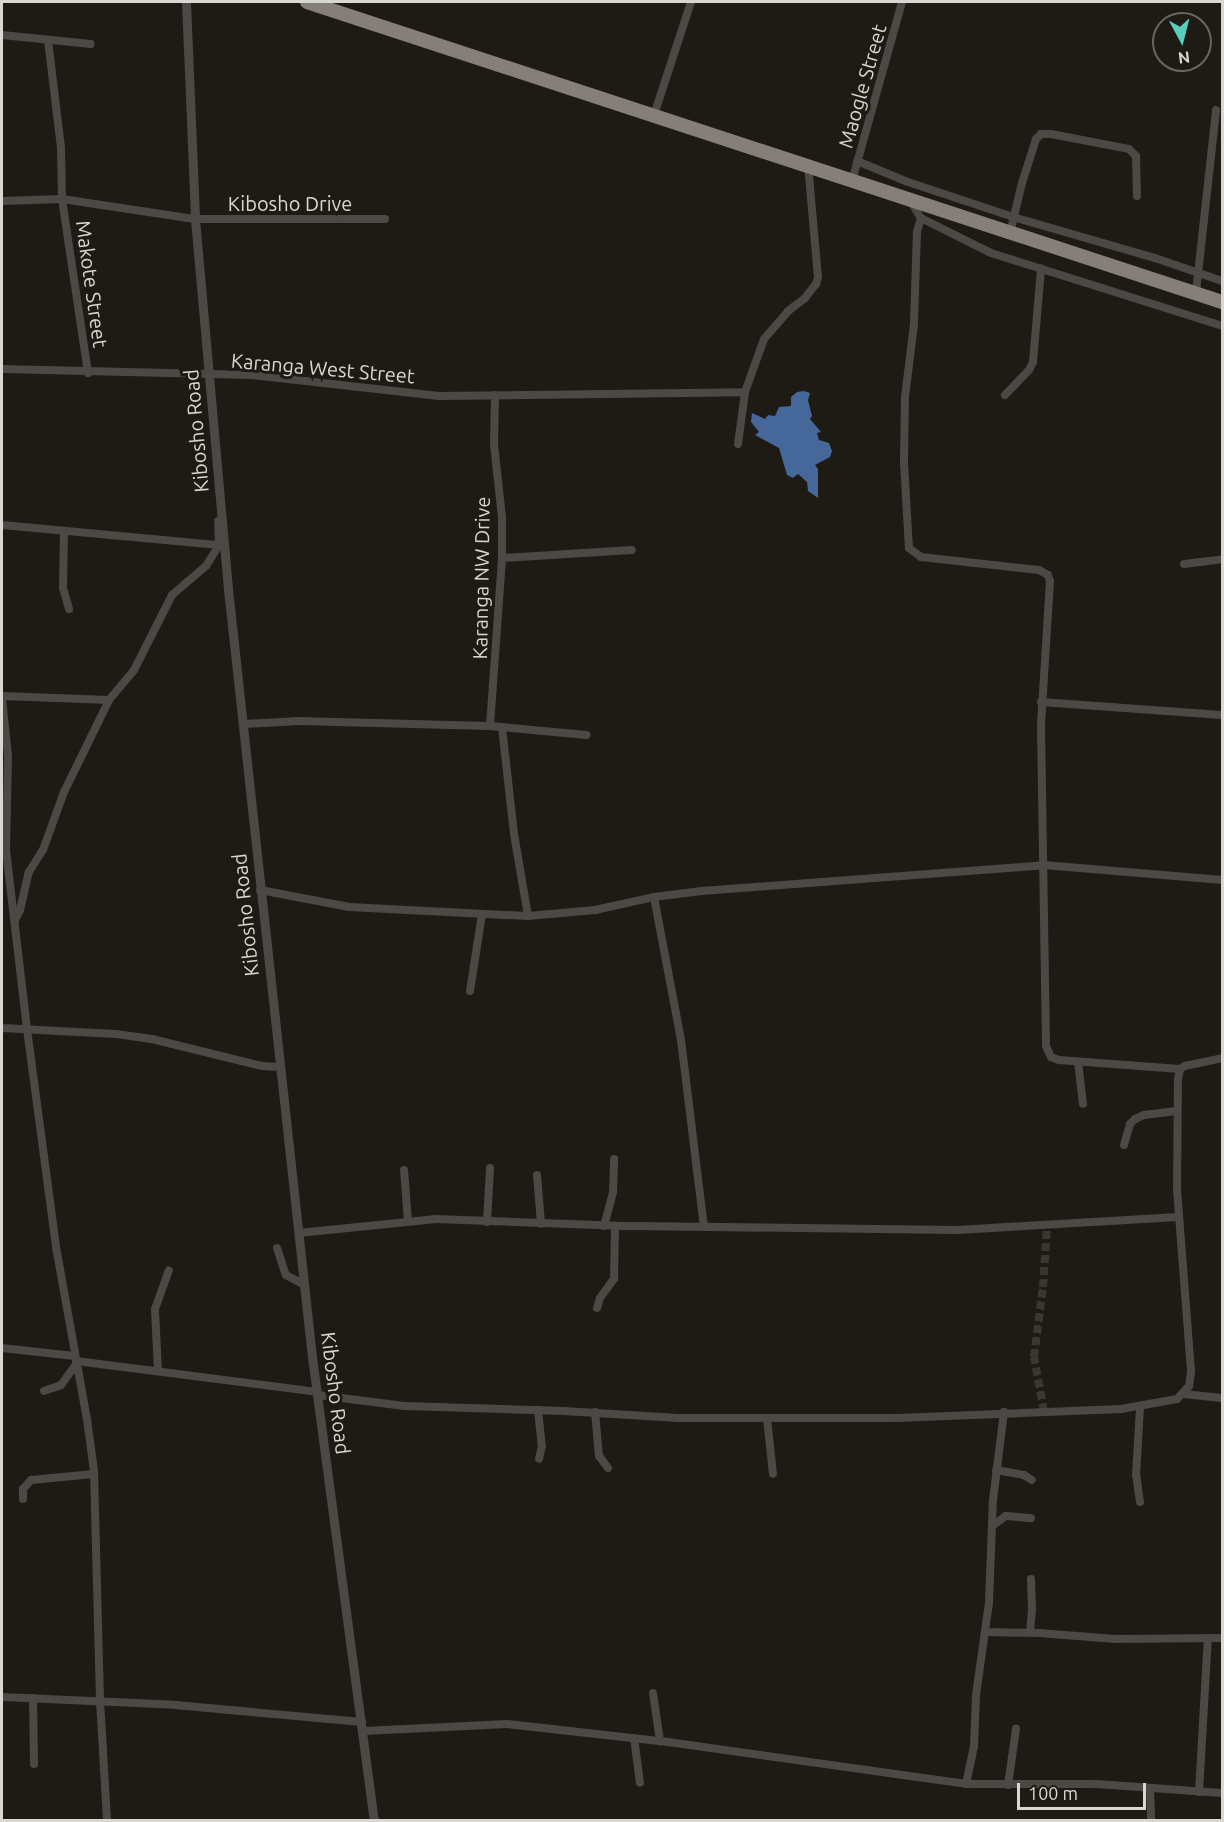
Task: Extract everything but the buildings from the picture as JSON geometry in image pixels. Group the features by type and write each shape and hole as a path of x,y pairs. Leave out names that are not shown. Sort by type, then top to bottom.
{"highway":[{"path":"307,2 1222,302"}],"street":[{"name":"Kibosho Road","path":"186,2 195,219 208,375 260,890 317,1394 375,1821"},
{"path":"654,115 691,2"},
{"name":"Maogle Street","path":"852,181 902,2"},
{"path":"2,35 91,44"},
{"path":"48,40 61,148 62,199"},
{"path":"1196,292 1216,110"},
{"path":"1010,232 1036,139 1044,134 1129,149 1136,156 1137,196"},
{"path":"857,161 908,182 1013,217 1199,272 1222,281"},
{"path":"738,444 745,392 764,339 816,284 818,266 808,166"},
{"name":"Makote Street","path":"2,201 62,199 195,219"},
{"name":"Makote Street","path":"62,199 88,373"},
{"path":"909,199 921,218 991,253 1222,326"},
{"path":"921,218 917,232 914,324 905,397 904,462 909,548 921,557 1029,568 1048,575 1050,581 1041,702 1046,1046 1051,1057 1078,1062 1180,1069 1222,1058"},
{"name":"Kibosho Drive","path":"195,219 385,219"},
{"path":"1005,395 1029,370 1033,362 1041,268"},
{"name":"Karanga West Street","path":"2,369 290,378 439,396 745,392"},
{"name":"Karanga NW Drive","path":"490,726 502,558 502,517 494,444 495,396"},
{"path":"14,921 20,910 29,872 43,850 64,792 109,700 134,670 172,595 206,566 219,545 218,474"},
{"path":"2,525 219,545"},
{"path":"64,531 63,588 69,609"},
{"path":"502,558 632,550"},
{"path":"1185,564 1222,560"},
{"path":"107,1821 100,1701 94,1474 56,1247 4,850 8,756 2,697 109,700"},
{"path":"1041,702 1222,715"},
{"path":"243,724 299,721 490,726 587,735"},
{"path":"502,727 514,834 528,916"},
{"path":"260,890 349,907 528,916 595,910 654,897 1044,865 1222,880"},
{"path":"654,897 681,1040 704,1227"},
{"path":"470,991 482,914"},
{"path":"2,1028 152,1039 262,1066 280,1067"},
{"path":"1078,1062 1083,1104"},
{"path":"2,1348 404,1406 595,1412 678,1418 897,1418 1140,1407 1177,1399 1184,1394 1191,1379 1178,1217 1177,1111 1180,1069"},
{"path":"1124,1145 1130,1124 1135,1119 1144,1115 1177,1111"},
{"path":"604,1226 615,1182 614,1159"},
{"path":"486,1222 490,1168"},
{"path":"404,1170 408,1221"},
{"path":"537,1175 541,1224"},
{"path":"299,1233 408,1221 452,1219 604,1226 957,1230 1178,1217"},
{"path":"597,1308 600,1298 614,1279 615,1226"},
{"path":"277,1248 286,1275 305,1286"},
{"path":"158,1371 155,1309 169,1270"},
{"path":"44,1391 61,1385 76,1360"},
{"path":"1184,1394 1222,1398"},
{"path":"1140,1407 1136,1475 1140,1502"},
{"path":"538,1410 542,1446 539,1459"},
{"path":"595,1412 599,1456 608,1468"},
{"path":"966,1784 973,1762 976,1695 992,1566 996,1470 1004,1412"},
{"path":"766,1418 772,1474"},
{"path":"996,1470 1024,1475 1032,1480"},
{"path":"23,1499 23,1489 31,1480 94,1474"},
{"path":"992,1526 1006,1516 1031,1518"},
{"path":"1030,1579 1032,1609 1030,1632"},
{"path":"985,1632 1030,1632 1116,1639 1222,1638"},
{"path":"1199,1792 1208,1638"},
{"path":"653,1693 660,1741"},
{"path":"2,1697 175,1705 363,1727 507,1724 660,1741 966,1784 1097,1784 1222,1793"},
{"path":"33,1698 34,1764"},
{"path":"1008,1785 1016,1729"},
{"path":"634,1738 640,1783"},
{"path":"1150,1788 1151,1821"}],"water":[{"path":"797,392 810,393 808,400 812,416 810,419 821,432 817,433 819,440 829,443 832,451 830,457 815,465 818,469 818,498 808,491 807,482 798,474 793,478 787,475 779,448 755,435 759,432 751,422 752,413 765,419 768,415 775,416 779,407 791,406 791,397"}],"tunnel":[{"path":"1044,1411 1034,1357 1043,1287 1047,1226"}]}
